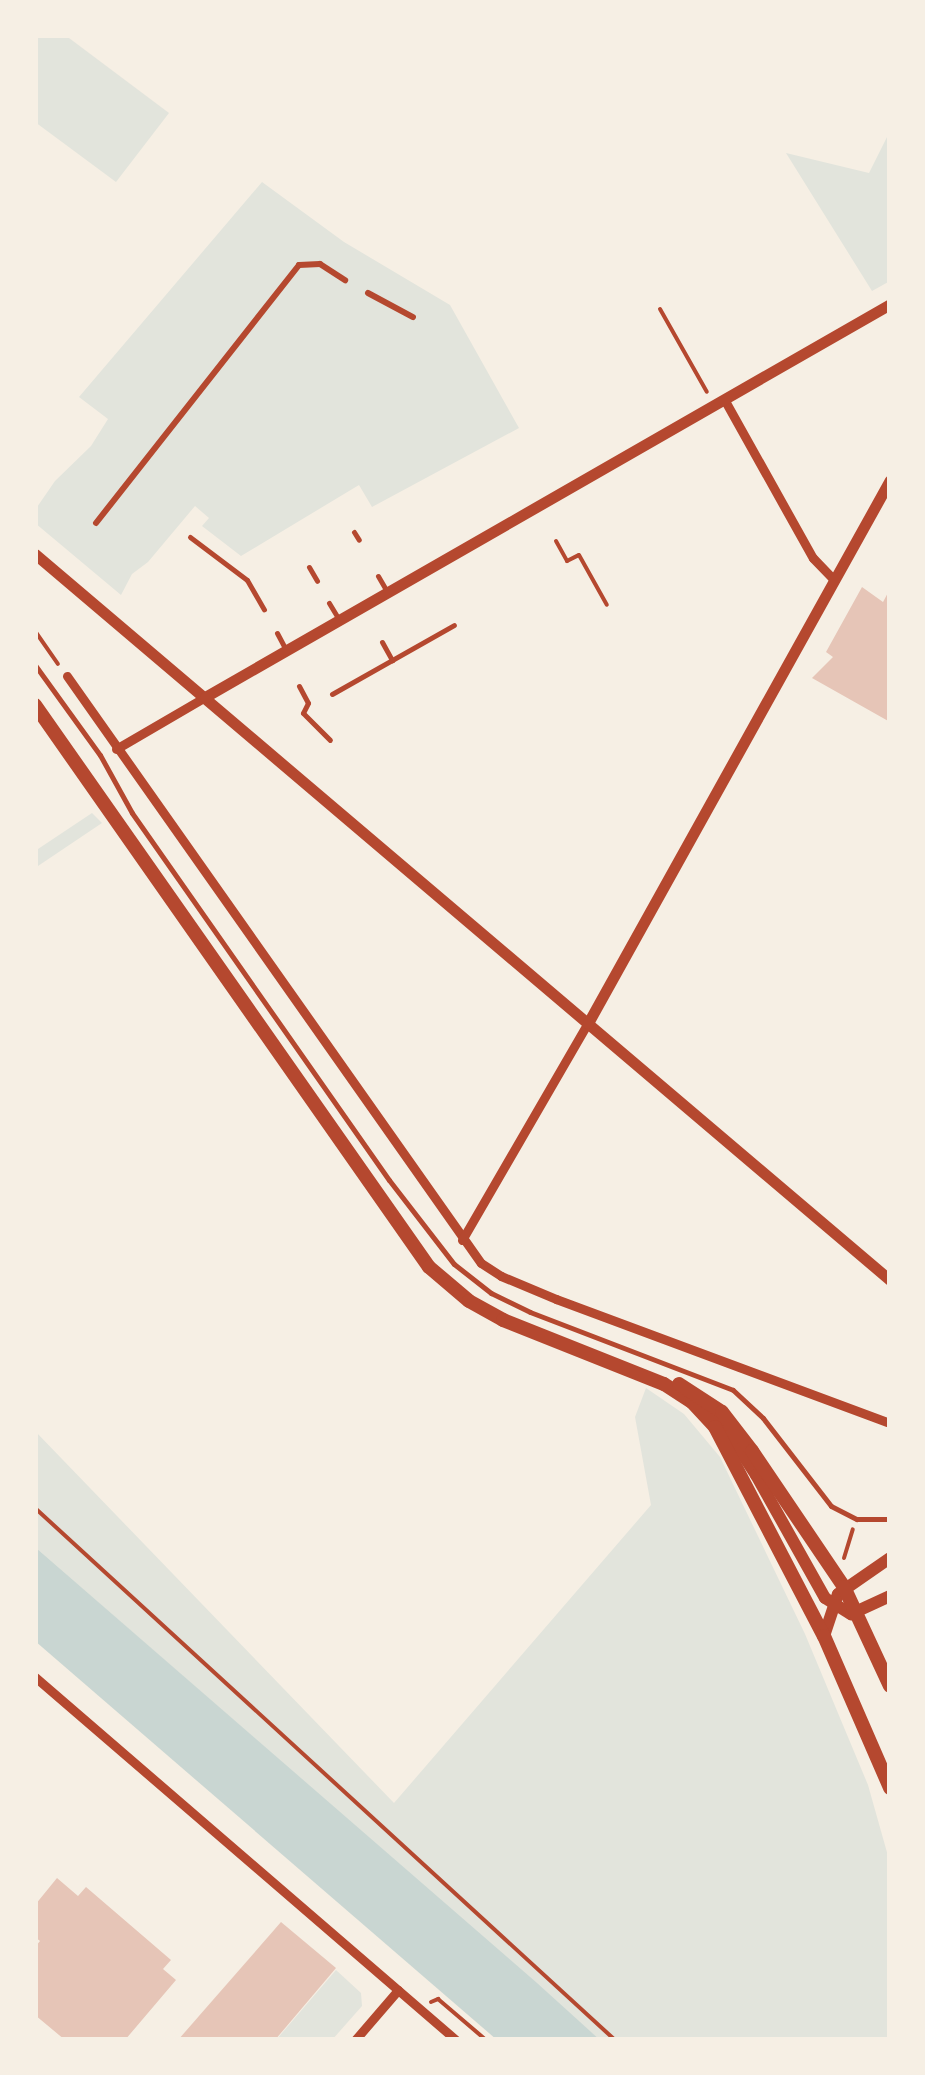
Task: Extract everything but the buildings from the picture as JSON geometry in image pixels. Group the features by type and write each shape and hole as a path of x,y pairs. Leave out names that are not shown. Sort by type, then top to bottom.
{"main road":[{"path":"35,705 430,1267 469,1300 503,1320 686,1387 722,1412 844,1587 890,1686"},
{"path":"35,713 54,734"},
{"path":"630,1368 680,1394 701,1411 730,1451 824,1636 890,1788"},
{"path":"680,1394 730,1435 832,1604 840,1611 859,1614 890,1596"},
{"path":"824,1636 832,1604 844,1587 890,1558"}],"street":[{"path":"96,523 299,265 320,264 345,280"},
{"path":"368,293 413,318"},
{"path":"116,749 890,304"},
{"path":"719,402 814,558 834,580"},
{"path":"462,1240 588,1024 890,480"},
{"path":"35,554 890,1280"},
{"path":"67,676 462,1240 487,1268 510,1281 890,1423"},
{"path":"35,1678 456,2040"},
{"path":"355,2040 398,1990"}],"lane":[{"path":"354,532 359,540"},
{"path":"190,536 247,580 264,610"},
{"path":"309,567 318,581"},
{"path":"378,576 387,593"},
{"path":"329,603 339,620"},
{"path":"362,607 369,620"},
{"path":"332,694 454,625"},
{"path":"277,633 288,666"},
{"path":"382,642 392,660"},
{"path":"35,665 100,755 132,814 389,1180 454,1264 510,1302 734,1390 763,1418 823,1499 857,1520 890,1519"},
{"path":"300,686 308,702 303,714 330,740"}],"path":[{"path":"660,310 719,402"},
{"path":"556,541 567,561 578,555 607,605"},
{"path":"35,631 67,676"},
{"path":"35,1508 615,2040"},
{"path":"844,1551 857,1520"},
{"path":"425,2004 438,1999 486,2040"}],"shaded area":[{"path":"35,35 65,35 169,113 116,182 35,122"},
{"path":"890,131 890,281 872,291 786,153 869,173"},
{"path":"262,182 344,242 450,305 519,428 372,507 359,485 241,556 202,526 209,518 195,506 148,562 132,574 121,595 35,523 35,510 55,481 91,446 108,419 79,397"},
{"path":"92,813 102,823 35,868 35,851"},
{"path":"646,1388 684,1414 720,1457 805,1634 868,1785 890,1863 890,2040 600,2040 35,1547 35,1431 394,1803 651,1505 635,1417"},
{"path":"35,1547 600,2040 497,2040 35,1641"},
{"path":"336,1970 361,1993 362,2006 332,2040 276,2040"}]}
